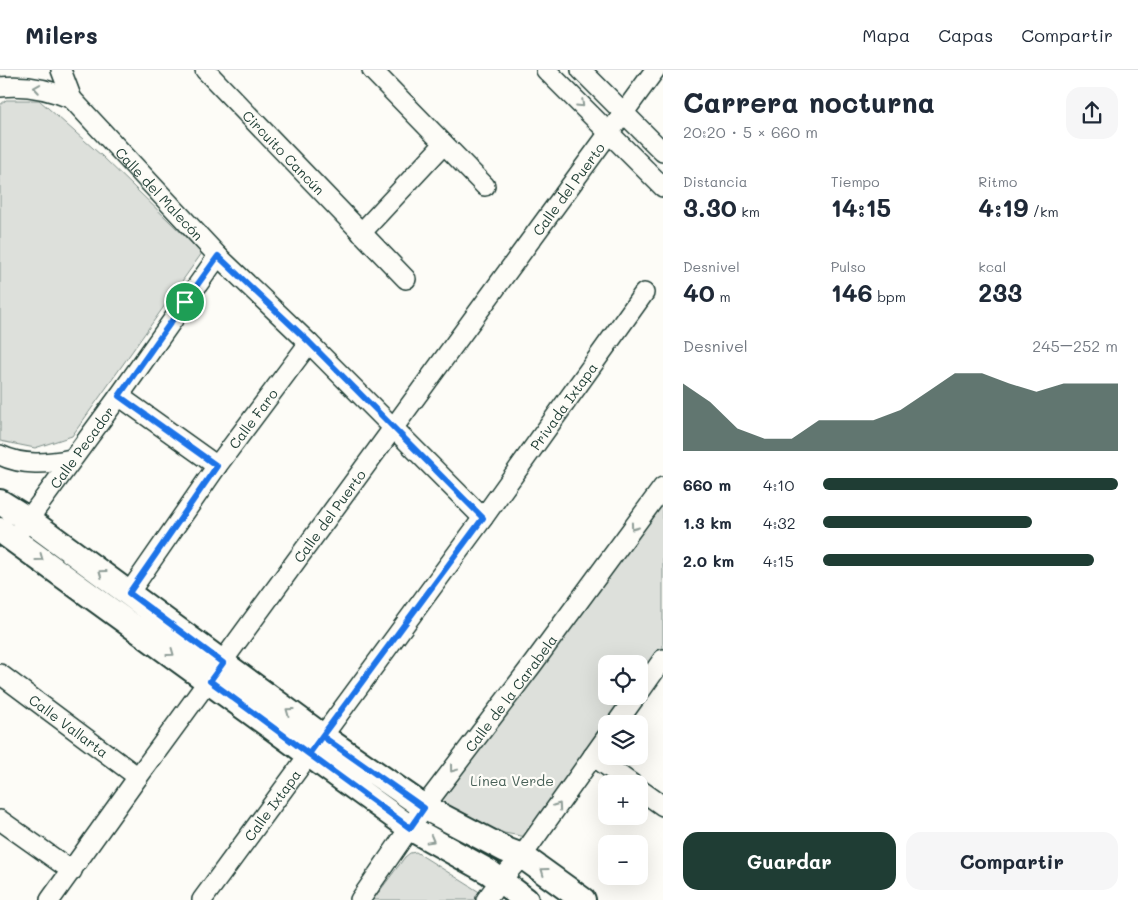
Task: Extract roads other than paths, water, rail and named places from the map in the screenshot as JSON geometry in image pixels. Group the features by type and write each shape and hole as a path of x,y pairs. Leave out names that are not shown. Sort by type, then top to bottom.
{"main road":[{"path":"0,502 29,520 129,593 216,672"},
{"path":"7,534 216,672 315,745 410,828 489,872 526,900"},
{"path":"315,745 424,808 506,850 522,856 584,900"}],"street":[{"path":"61,70 72,99"},
{"name":"Circuito Cancún","path":"205,70 406,279"},
{"path":"372,70 485,186"},
{"path":"546,70 663,187"},
{"path":"581,70 663,152"},
{"name":"Calle del Puerto","path":"50,900 655,70"},
{"path":"0,87 20,86 38,88 56,92 72,99"},
{"name":"Calle del Malecón","path":"72,99 218,256 309,342 483,518"},
{"path":"361,233 444,144"},
{"name":"Calle Pecador","path":"7,534 29,520 218,256"},
{"name":"Privada Ixtapa","path":"483,518 644,293"},
{"name":"Calle Faro","path":"129,593 217,466 309,342"},
{"path":"119,396 217,466"},
{"path":"0,455 27,463 49,463 71,459"},
{"name":"Calle de la Carabela","path":"360,900 424,808 663,488"},
{"name":"Calle Ixtapa","path":"202,900 483,518"},
{"path":"648,680 663,659"},
{"name":"Calle Vallarta","path":"0,674 138,778"},
{"path":"486,900 522,856 598,749"},
{"path":"593,756 619,775"},
{"path":"648,795 663,806"},
{"path":"0,820 72,871"}],"park label":[{"name":"Línea Verde","path":"512,780"}]}
